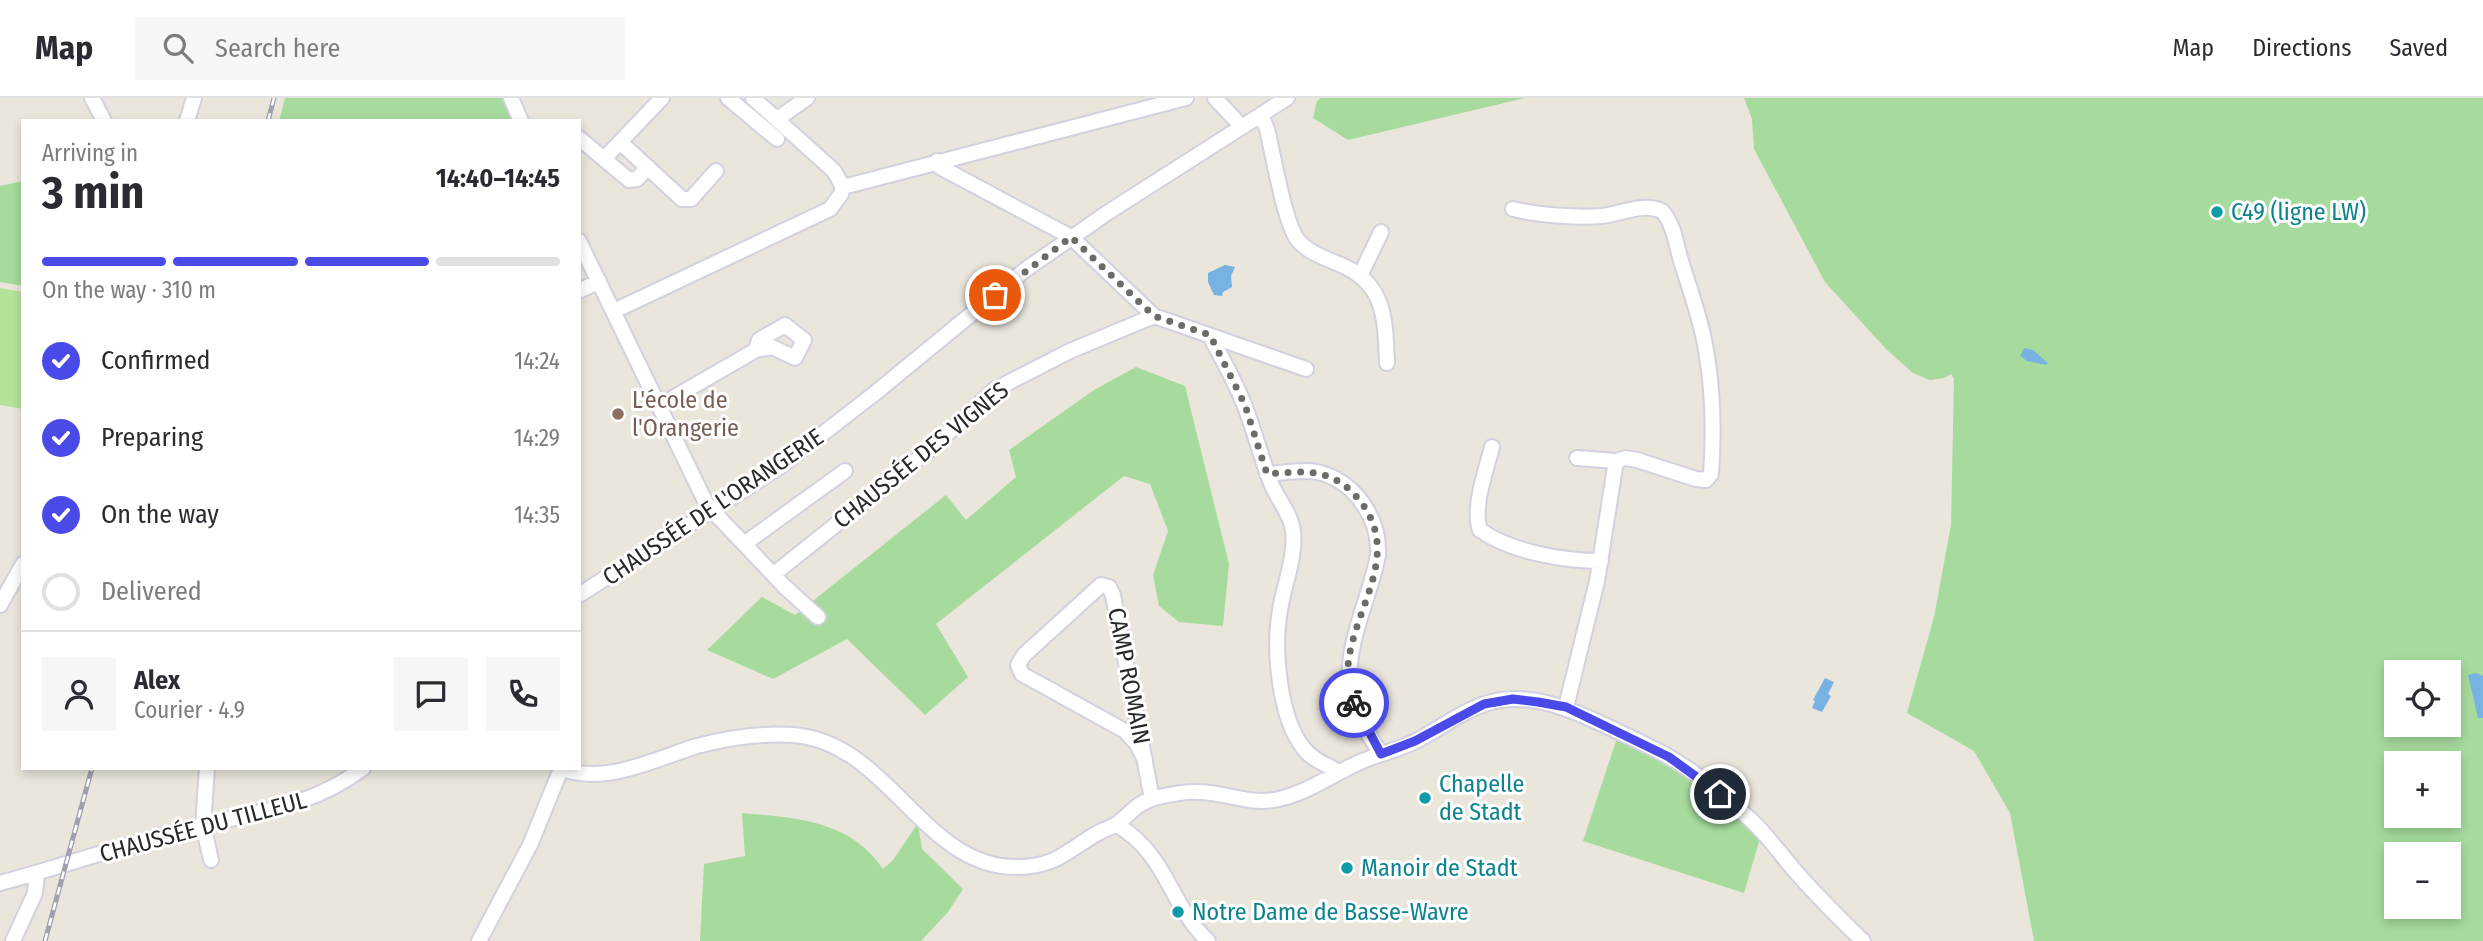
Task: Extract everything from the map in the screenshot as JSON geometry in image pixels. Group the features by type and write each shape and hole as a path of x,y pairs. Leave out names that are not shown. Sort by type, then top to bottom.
{"street":[{"path":"92,98 103,119"},
{"path":"188,119 194,98"},
{"path":"511,98 520,119"},
{"path":"614,311 830,209 841,194 843,187 834,171 772,115 749,102 728,98"},
{"path":"757,122 807,98"},
{"path":"843,187 1186,98"},
{"path":"1215,98 1242,127"},
{"name":"CHAUSSÉE DE L'ORANGERIE","path":"581,594 798,454 1025,270 1071,237 1287,98"},
{"path":"604,159 653,101"},
{"path":"749,102 757,122 777,139"},
{"path":"1261,115 1294,232 1311,251 1348,268 1373,289 1382,308 1387,363"},
{"path":"581,140 629,180 633,181 648,167"},
{"path":"620,142 682,199 691,199 716,171"},
{"path":"937,161 940,167 1071,237 1154,316 1306,369"},
{"path":"1513,209 1530,213 1598,216 1653,208 1662,211 1667,216 1695,304 1706,350 1713,438 1711,474 1706,481 1631,458 1616,461 1577,458"},
{"path":"1360,276 1381,232"},
{"path":"581,245 702,496 783,586 818,617"},
{"path":"581,290 599,281"},
{"name":"CHAUSSÉE DES VIGNES","path":"774,574 932,448 994,390 1070,351 1154,316"},
{"path":"1210,335 1245,405 1267,474 1289,516 1293,531 1279,614 1277,644 1278,665 1292,727 1303,748 1312,757 1340,772"},
{"path":"659,406 756,350"},
{"path":"1492,447 1477,510 1476,522 1480,530 1528,551 1568,559 1601,561"},
{"path":"1566,707 1601,561 1616,461"},
{"path":"744,544 845,471"},
{"path":"1267,474 1308,471 1332,477 1353,492 1374,524 1379,542 1378,555 1352,647 1348,674 1350,691 1358,714 1381,754"},
{"path":"0,605 21,568"},
{"name":"CAMP ROMAIN","path":"1144,760 1137,744 1125,732 1022,674 1018,665 1024,655 1101,585 1109,587 1113,595 1152,799"},
{"path":"563,770 573,773 603,773 622,770 736,738 798,735 818,739 850,754 887,784 937,833 975,858 992,865 1017,867 1048,863 1064,856 1097,833 1117,825 1131,809 1152,799 1200,791 1248,801 1272,801 1415,741 1491,702 1513,699 1566,707 1669,757 1703,781 1759,828 1825,904 1863,941"},
{"path":"207,770 203,825 211,860"},
{"name":"CHAUSSÉE DU TILLEUL","path":"0,883 203,825 258,814 310,799 334,788 360,770"},
{"path":"479,941 530,845 560,770"},
{"path":"1117,825 1137,838 1154,856 1190,921 1208,941"},
{"path":"13,941 35,892 37,873"}],"green space":[{"path":"285,98 503,98 513,119 280,119"},
{"path":"1321,98 1525,98 1348,140 1313,118 1317,101"},
{"path":"1744,98 2483,98 2483,941 2034,941 2010,813 1974,751 1907,713 1934,617 1951,525 1954,379 1951,374 1930,380 1913,373 1886,349 1825,282 1754,149 1752,119"},
{"path":"21,181 21,286 0,282 0,186"},
{"path":"0,288 21,292 21,409 0,405"},
{"path":"1136,367 1185,386 1229,564 1223,626 1179,622 1159,606 1153,575 1168,531 1150,484 1124,476 936,624 968,677 925,715 847,639 773,679 707,650 762,597 795,615 946,495 966,520 1016,477 1009,450 1094,390"},
{"path":"1618,735 1699,782 1761,835 1744,893 1583,841"},
{"path":"742,813 802,820 838,831 855,840 883,869 893,860 918,823 922,849 963,889 948,912 921,941 700,941 704,864 745,856"}],"water":[{"path":"1225,265 1235,267 1231,276 1232,287 1223,292 1222,296 1214,295 1208,282 1208,273"},
{"path":"2024,348 2033,350 2048,363 2046,365 2027,361 2020,356"},
{"path":"2476,673 2483,676 2483,718 2478,718 2468,675"},
{"path":"1825,678 1834,682 1828,694 1831,696 1822,712 1812,708 1815,701 1813,700"}],"railway":[{"path":"269,119 274,98"},
{"path":"45,941 91,770"}],"way so far":[{"path":"995,295 1071,237 1154,316 1210,335 1245,405 1267,474 1316,472 1339,481 1353,492 1371,517 1379,542 1377,563 1348,667 1354,703"}],"place":[{"name":"C49 (ligne LW)","path":"2217,212"},
{"name":"L'école de l'Orangerie","path":"618,414"},
{"name":"Chapelle de Stadt","path":"1425,798"},
{"name":"Manoir de Stadt","path":"1347,868"},
{"name":"Notre Dame de Basse-Wavre","path":"1178,912"}],"route":[{"path":"1354,703 1381,754 1415,741 1491,702 1513,699 1566,707 1669,757 1720,794"}]}
